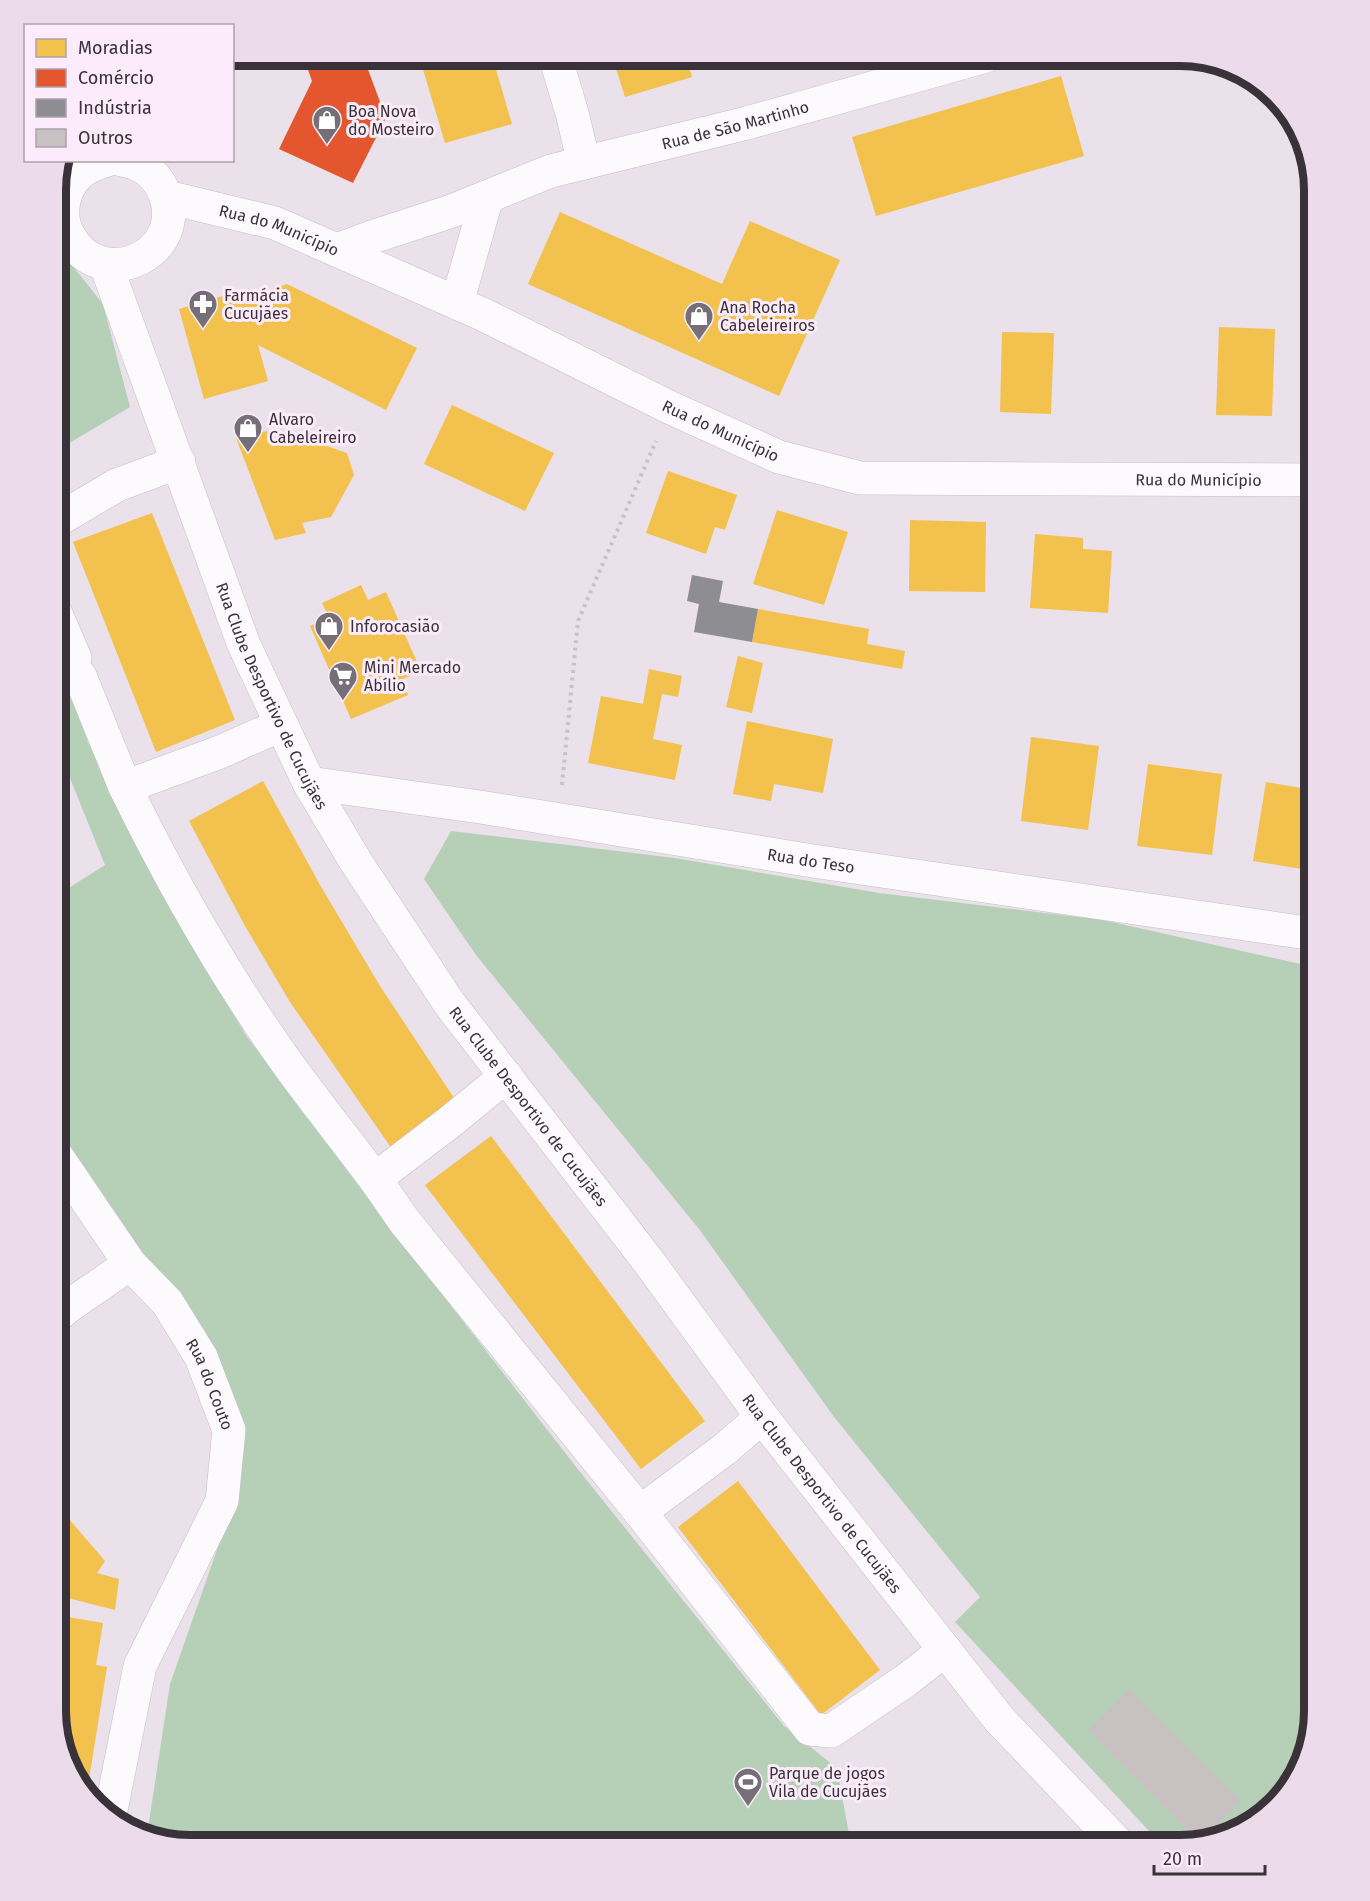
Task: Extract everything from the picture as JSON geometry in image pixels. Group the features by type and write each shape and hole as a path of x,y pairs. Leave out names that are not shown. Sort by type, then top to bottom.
{"street":[{"path":"558,66 573,113 584,163"},
{"name":"Rua de São Martinho","path":"337,250 487,197 551,171 747,123 944,66"},
{"path":"66,195 72,168 101,162"},
{"path":"66,230 74,245 81,252 88,258 106,265 124,265 141,259 156,248 165,233 169,215 167,197 158,181 145,168 128,162"},
{"name":"Rua do Município","path":"167,197 274,223 457,303 671,408 779,457 860,478 1304,480"},
{"path":"457,303 487,197"},
{"name":"Rua Clube Desportivo de Cucujães","path":"106,265 244,645 309,783 356,862 449,1003 650,1262 762,1417 999,1719 1109,1835"},
{"path":"66,515 117,485 179,462"},
{"path":"66,638 125,788 163,864 225,969 286,1062 405,1222 640,1512 810,1729 831,1731 905,1681 945,1650"},
{"path":"125,788 220,752 281,725"},
{"name":"Rua do Teso","path":"309,783 559,819 813,861 1304,933"},
{"path":"375,1179 506,1076"},
{"name":"Rua do Couto","path":"66,1170 130,1264 167,1302 201,1357 230,1430 222,1501 140,1666 112,1807"},
{"path":"66,1308 130,1264"},
{"path":"640,1512 724,1449 762,1417"}],"path":[{"path":"559,819 578,621 671,408"}],"green space":[{"path":"66,258 103,304 130,407 66,445"},
{"path":"66,681 88,742 153,877 245,1034 376,1209 573,1463 784,1726 837,1768 849,1835 182,1835 148,1827 170,1684 232,1507 239,1430 66,1154 66,890 105,865 70,778 66,779"},
{"path":"451,831 675,858 879,893 1103,920 1304,965 1304,1711 1300,1743 1295,1759 1268,1799 1228,1826 1212,1831 1196,1834 1153,1835 955,1622 980,1597 834,1417 699,1229 476,955 424,879"}],"building: Moradias":[{"path":"422,66 495,66 512,124 445,143"},
{"path":"615,66 689,66 692,77 625,97"},
{"path":"1061,76 1084,156 876,216 852,137"},
{"path":"560,212 722,284 750,221 840,260 779,396 528,284"},
{"path":"287,284 417,348 386,410 258,345 268,381 204,399 179,309 243,290 245,299"},
{"path":"1219,327 1275,329 1272,416 1216,415"},
{"path":"1002,332 1054,333 1051,414 1000,412"},
{"path":"452,405 554,453 525,511 424,464"},
{"path":"267,431 272,440 292,434 347,453 354,475 331,517 302,523 306,533 275,540 236,438"},
{"path":"668,471 737,495 725,530 715,527 706,554 646,533"},
{"path":"777,510 848,532 824,605 753,584"},
{"path":"152,513 235,720 156,752 73,542"},
{"path":"910,520 986,522 985,592 909,591"},
{"path":"1035,534 1083,538 1083,549 1112,551 1108,613 1030,608"},
{"path":"361,585 368,600 386,592 421,671 401,680 408,695 351,719 310,626 329,617 322,603"},
{"path":"758,609 869,629 867,644 905,651 902,669 752,642"},
{"path":"738,656 763,663 752,713 726,707"},
{"path":"649,669 682,676 678,697 662,694 653,739 682,745 675,780 588,763 601,696 643,704"},
{"path":"747,721 833,739 823,793 774,784 771,801 733,794"},
{"path":"1031,737 1099,746 1088,830 1021,821"},
{"path":"1148,764 1222,774 1212,855 1137,846"},
{"path":"263,781 320,885 380,986 458,1104 392,1149 290,1002 245,926 189,821"},
{"path":"1266,782 1304,788 1304,869 1253,861"},
{"path":"491,1136 705,1421 641,1469 425,1185"},
{"path":"738,1481 880,1670 821,1715 678,1527"},
{"path":"66,1516 105,1561 97,1573 119,1579 115,1610 66,1598"},
{"path":"66,1617 103,1623 96,1665 107,1667 89,1782 75,1759 67,1727"}],"building: Comércio":[{"path":"307,66 367,66 386,118 353,183 279,149 312,81"}],"building: Indústria":[{"path":"692,575 723,581 719,602 758,609 752,642 694,632 699,604 687,601"}],"building: Outros":[{"path":"1129,1689 1241,1801 1211,1831 1192,1834 1088,1730"}],"place":[{"name":"Boa Nova do Mosteiro","path":"327,146"},
{"name":"Farmácia Cucujães","path":"203,330"},
{"name":"Ana Rocha Cabeleireiros","path":"699,342"},
{"name":"Alvaro Cabeleireiro","path":"248,454"},
{"name":"Inforocasião","path":"329,652"},
{"name":"Mini Mercado Abílio","path":"343,702"},
{"name":"Parque de jogos Vila de Cucujães","path":"748,1808"}]}
